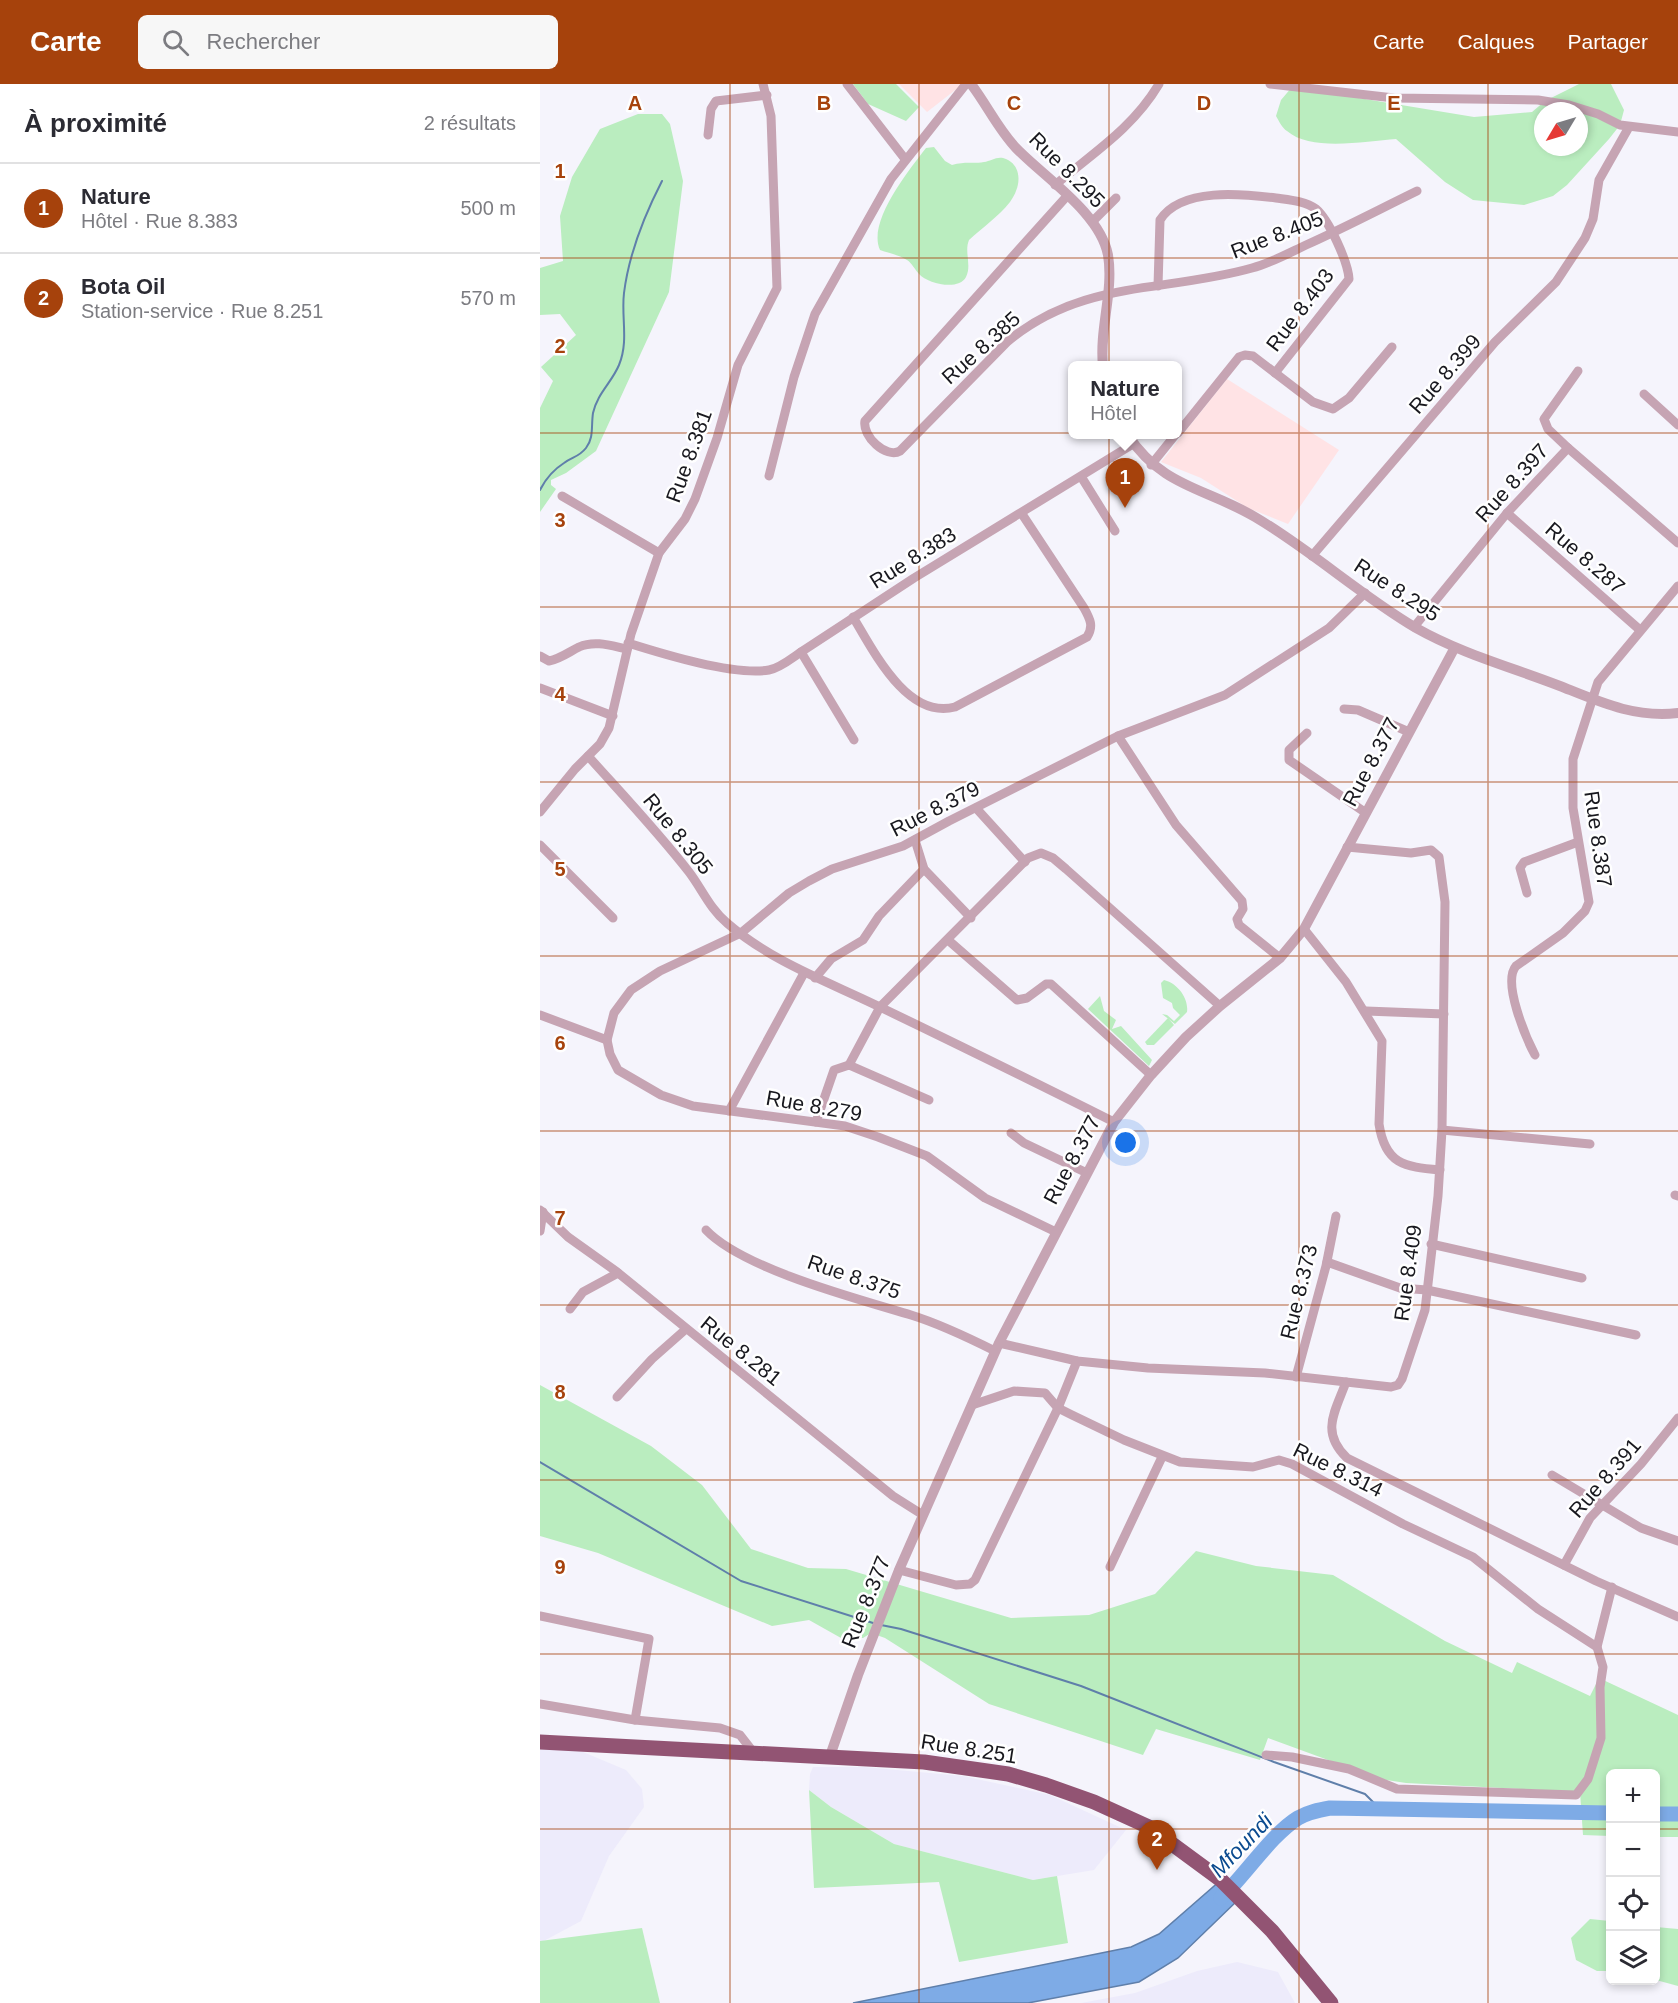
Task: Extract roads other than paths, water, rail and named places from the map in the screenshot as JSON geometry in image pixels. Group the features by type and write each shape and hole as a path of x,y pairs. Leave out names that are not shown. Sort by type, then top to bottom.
{"highway":[{"name":"Rue 8.251","path":"540,1742 830,1756 966,1767 1046,1785 1103,1806 1149,1827 1221,1880 1272,1931 1331,2003"},
{"name":"Rue 8.251","path":"1316,1987 1325,2003"}],"street":[{"name":"Rue 8.381","path":"540,812 604,738 613,716 628,646 659,553 685,519 695,499 717,438 738,364 777,288 771,116 763,84"},
{"path":"847,84 905,159"},
{"path":"1055,185 1118,135 1144,108 1159,84"},
{"path":"1270,84 1394,98 1545,101 1569,105 1629,127 1678,132"},
{"path":"769,476 794,377 815,314 905,159 973,85"},
{"name":"Rue 8.295","path":"973,85 1010,141 1092,222 1106,246 1109,259 1108,292 1102,335 1103,361"},
{"path":"708,135 711,109 716,100 767,95"},
{"name":"Rue 8.399","path":"1312,556 1495,342 1556,282 1585,238 1595,210 1599,180 1629,127"},
{"name":"Rue 8.405","path":"1108,292 1200,280 1253,268 1332,234 1417,191"},
{"path":"1158,286 1160,220 1165,213 1193,200 1230,194 1302,202 1315,208 1332,234"},
{"name":"Rue 8.385","path":"1067,196 865,421 866,432 887,453 894,454 1020,331 1056,311 1108,292"},
{"path":"1092,222 1116,198"},
{"name":"Rue 8.403","path":"1275,373 1349,279 1332,234"},
{"path":"1182,428 1239,357 1253,356 1313,402 1333,410 1349,398 1392,347"},
{"path":"1568,448 1548,429 1544,419 1578,371"},
{"path":"1644,394 1678,425"},
{"name":"Rue 8.295","path":"1130,439 1151,465 1165,475 1256,518 1414,627 1454,649 1630,712 1678,713"},
{"name":"Rue 8.383","path":"540,656 549,661 556,660 578,647 593,643 628,646 721,667 760,670 776,668 853,617 1082,478 1130,439"},
{"path":"1151,465 1173,439"},
{"name":"Rue 8.397","path":"1414,627 1507,513 1568,448 1678,543"},
{"path":"1082,478 1115,531"},
{"path":"562,496 659,553"},
{"name":"Rue 8.287","path":"1507,513 1640,630"},
{"path":"853,617 893,681 917,698 939,709 955,707 1087,637 1092,630 1084,608 1022,514"},
{"name":"Rue 8.387","path":"1535,1055 1518,1016 1512,970 1563,933 1586,911 1589,902 1578,842 1571,774 1591,698 1598,682 1678,586"},
{"name":"Rue 8.379","path":"607,1040 614,1013 631,990 660,971 741,933 789,893 809,881 832,869 883,855 1118,736 1225,695 1329,628 1365,593"},
{"name":"Rue 8.377","path":"830,1756 899,1570 997,1347 1114,1122 1151,1075 1220,1006 1281,958 1304,929 1454,649"},
{"path":"801,652 854,740"},
{"path":"540,688 613,716"},
{"path":"1344,709 1358,710 1409,732"},
{"path":"1307,733 1289,750 1288,760 1366,813"},
{"path":"1118,736 1176,825 1242,901 1244,909 1237,919 1239,925 1281,958"},
{"name":"Rue 8.305","path":"588,756 691,874 711,907 728,924 804,973 880,1007 963,1049 1019,1073 1114,1122"},
{"path":"976,808 1025,862"},
{"path":"915,840 924,869 971,918"},
{"path":"1527,894 1520,868 1524,862 1578,842"},
{"path":"540,846 613,918"},
{"name":"Rue 8.409","path":"997,1347 1077,1361 1296,1377 1391,1387 1398,1385 1423,1318 1440,1170 1446,929 1443,873 1439,856 1431,850 1411,853 1347,847"},
{"path":"849,1065 880,1007 1025,862 1041,853 1053,858 1220,1006"},
{"path":"815,978 831,959 863,940 879,916 924,869"},
{"path":"1304,929 1326,954 1366,1011 1382,1041 1379,1125 1381,1138 1399,1163 1410,1167 1440,1170"},
{"path":"948,940 1017,1000 1027,998 1046,984 1051,984 1151,1075"},
{"path":"729,1111 804,973"},
{"path":"1366,1011 1444,1014"},
{"path":"540,1015 607,1040"},
{"name":"Rue 8.279","path":"607,1040 613,1065 624,1075 684,1104 845,1126 927,1156 985,1198 1056,1232"},
{"path":"816,1122 834,1070 849,1065 929,1100"},
{"path":"1442,1130 1590,1144"},
{"path":"1011,1133 1024,1143 1087,1173"},
{"path":"540,1231 541,1211"},
{"name":"Rue 8.281","path":"541,1211 568,1237 618,1273 893,1496 923,1515"},
{"name":"Rue 8.373","path":"1296,1377 1327,1262 1336,1216"},
{"name":"Rue 8.375","path":"706,1230 717,1241 740,1255 839,1293 923,1319 997,1347"},
{"path":"1431,1244 1582,1278"},
{"path":"1327,1262 1400,1288 1427,1290 1636,1335"},
{"path":"570,1309 584,1292 618,1273"},
{"path":"617,1397 645,1366 686,1329"},
{"path":"899,1570 956,1585 970,1584 975,1580 1058,1408 1077,1361"},
{"path":"1346,1382 1331,1425 1336,1447 1347,1458 1564,1565 1678,1617"},
{"name":"Rue 8.314","path":"972,1405 1014,1391 1045,1393 1058,1408 1162,1457 1203,1464 1252,1467 1279,1460 1292,1464 1403,1524 1473,1557 1547,1616 1597,1647"},
{"name":"Rue 8.391","path":"1564,1565 1590,1518 1641,1464 1678,1418"},
{"path":"1110,1567 1162,1457"},
{"path":"1552,1475 1641,1528 1678,1541"},
{"path":"1266,1755 1292,1756 1349,1769 1397,1789 1576,1795 1588,1779 1601,1738 1600,1687 1603,1667 1597,1647 1612,1587"},
{"path":"540,1616 649,1639 635,1720"},
{"path":"540,1704 635,1720 734,1731 754,1753"}],"water":[{"path":"1221,1880 1240,1898 1178,1958 1139,1982 1028,2003 853,2003 1131,1947 1159,1934"}],"waterway":[{"path":"540,490 553,471 581,453 590,440 595,406 616,371 622,356 624,293 633,249 662,181"},
{"path":"540,1462 741,1581 873,1623"},
{"path":"881,1625 901,1629 1081,1686 1274,1762 1365,1794 1380,1809"},
{"name":"Mfoundi","path":"1221,1898 1288,1825 1302,1816 1330,1808 1606,1813"},
{"name":"Mfoundi","path":"1660,1814 1678,1814"}],"place":[{"name":"Nature","path":"1125,508"},
{"name":"Bota Oil","path":"1157,1870"}]}
